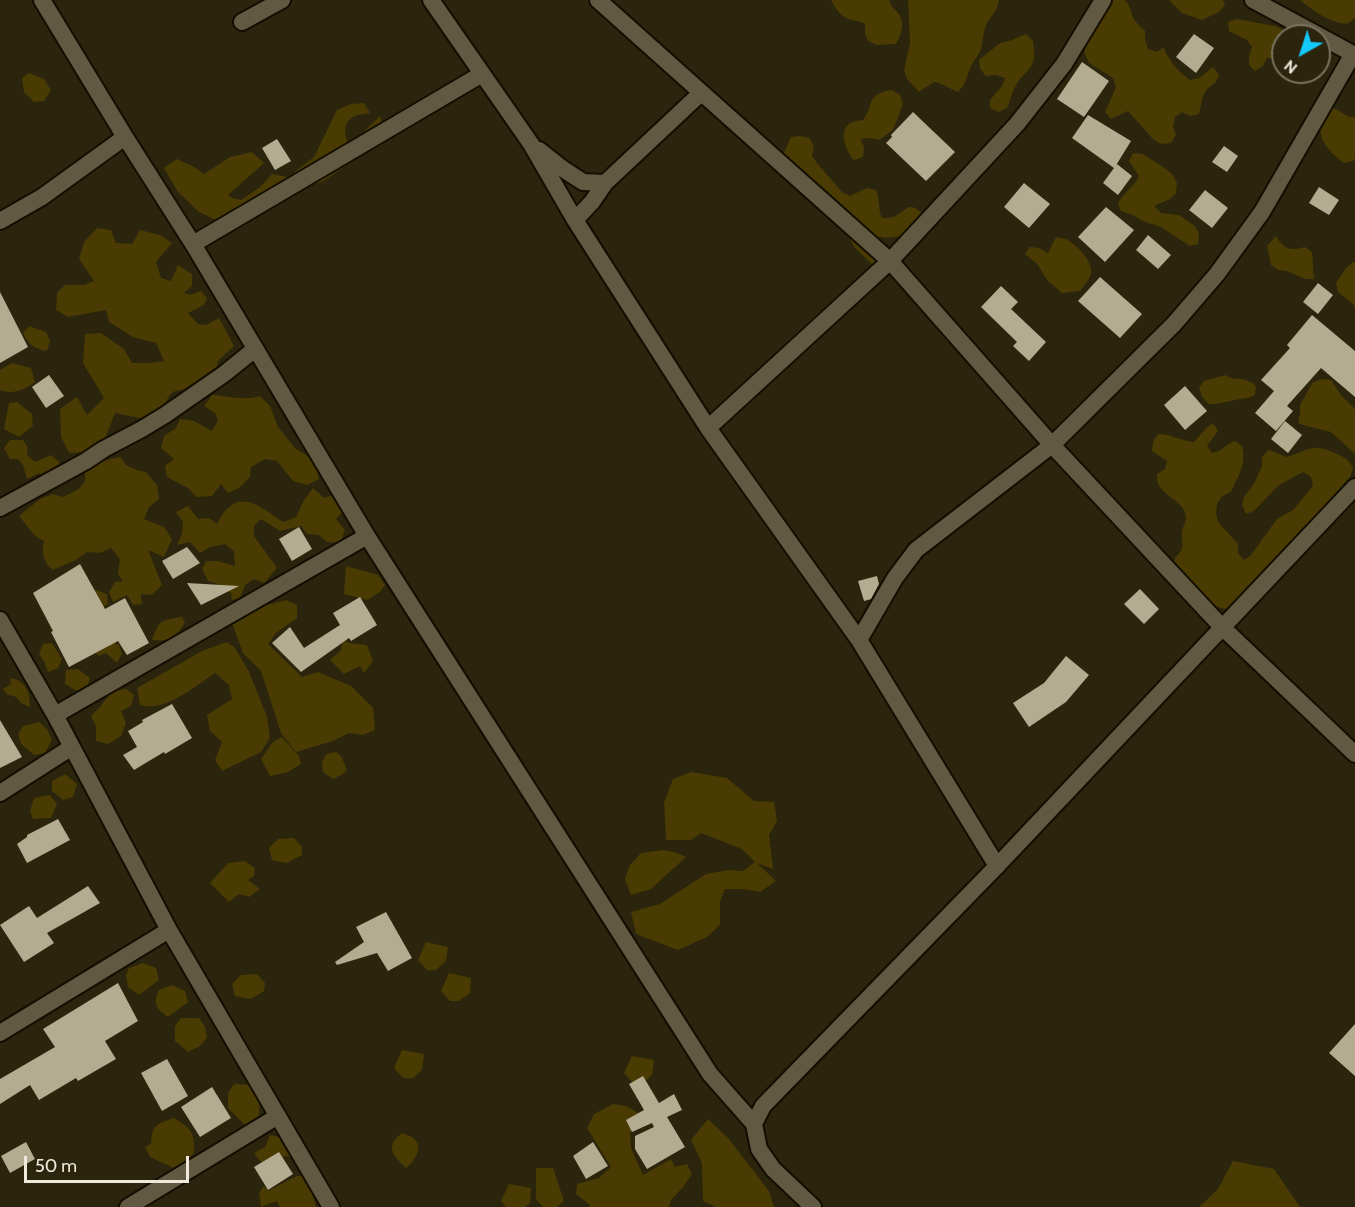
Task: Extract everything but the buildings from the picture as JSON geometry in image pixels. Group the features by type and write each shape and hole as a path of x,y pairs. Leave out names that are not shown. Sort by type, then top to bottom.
{"street":[{"path":"42,0 124,137 193,244 367,536 710,1074 754,1124 759,1149 773,1169 813,1207"},
{"path":"242,22 282,0"},
{"path":"431,0 531,144 575,220 708,428 859,640 997,866"},
{"path":"597,0 890,261 1052,445 1222,627 1355,754"},
{"path":"708,428 890,261 1017,124 1064,64 1103,0"},
{"path":"859,640 895,578 916,550 1052,445 1174,324 1217,274 1262,212 1354,54 1253,0"},
{"path":"193,244 482,74"},
{"path":"575,220 605,183 701,93"},
{"path":"0,221 42,197 124,137"},
{"path":"531,144 583,182 605,183"},
{"path":"0,508 165,415 224,374 255,349"},
{"path":"754,1124 763,1106 997,866 1355,487"},
{"path":"55,715 367,536"},
{"path":"0,620 55,715 169,930 331,1207"},
{"path":"0,793 72,747"},
{"path":"0,1033 169,930"},
{"path":"128,1207 278,1116"}],"shaded area":[{"path":"831,0 889,0 902,23 896,44 877,45 868,41 865,24 843,16"},
{"path":"908,0 999,0 997,8 987,23 981,50 971,66 964,85 958,92 934,82 919,92 907,79 904,70 910,43"},
{"path":"1108,0 1125,0 1135,21 1145,31 1148,49 1157,52 1164,47 1174,65 1190,80 1199,78 1213,67 1219,75 1203,96 1199,114 1190,116 1182,112 1175,117 1173,126 1176,135 1171,143 1161,144 1153,139 1128,111 1111,119 1105,112 1116,87 1113,78 1089,63 1084,44"},
{"path":"1169,0 1223,0 1225,5 1219,12 1202,20 1182,13"},
{"path":"1300,0 1355,0 1355,18 1347,24 1334,21 1316,12"},
{"path":"1237,19 1271,25 1271,58 1267,58 1263,66 1255,71 1249,65 1252,47 1247,40 1229,31 1228,22"},
{"path":"1026,34 1033,41 1032,65 1018,82 1007,108 999,112 990,108 990,100 1002,86 1005,78 996,75 986,76 980,69 979,60 1000,43"},
{"path":"29,73 44,79 51,90 44,101 34,102 24,92 22,78"},
{"path":"892,90 900,95 903,104 893,130 879,140 861,139 864,148 863,157 854,160 844,140 845,129 854,121 863,120 874,97"},
{"path":"364,103 370,113 355,116 346,126 345,134 349,146 380,116 386,136 322,182 299,186 286,199 265,212 225,224 199,212 178,192 164,168 177,159 204,174 230,157 252,152 264,163 228,195 241,200 260,187 272,174 288,177 314,157 337,110 351,104"},
{"path":"1327,108 1336,109 1347,116 1355,117 1355,158 1353,161 1344,163 1324,143 1320,127"},
{"path":"791,137 809,138 814,146 812,156 842,192 850,196 867,188 876,190 882,218 893,217 911,207 924,215 908,233 889,238 879,237 877,246 891,257 876,268 855,248 846,232 783,155"},
{"path":"1133,153 1143,154 1173,175 1177,183 1176,193 1170,199 1154,206 1161,213 1179,215 1195,226 1199,234 1198,244 1190,246 1161,227 1121,211 1118,203 1139,176 1129,161"},
{"path":"97,228 111,230 116,243 132,244 140,230 160,235 172,243 156,262 161,278 171,281 178,265 192,274 192,286 184,293 190,295 201,291 207,298 204,305 188,313 198,324 206,325 219,318 234,346 218,361 216,373 197,386 171,394 162,412 149,420 115,413 102,446 89,452 69,453 61,437 60,409 77,397 87,415 104,398 83,363 85,334 101,333 124,349 132,363 164,361 156,343 133,337 109,322 106,310 68,317 56,310 57,293 65,285 84,285 94,281 79,259 84,242"},
{"path":"1276,236 1288,248 1305,247 1312,252 1314,279 1305,279 1287,271 1278,270 1271,265 1267,246"},
{"path":"1056,237 1066,239 1075,245 1090,264 1091,274 1080,291 1062,293 1047,280 1038,265 1025,254 1030,247 1039,248 1048,253"},
{"path":"1355,262 1355,308 1338,292 1336,283"},
{"path":"29,326 46,332 50,341 47,351 35,348 27,341 23,333"},
{"path":"12,363 31,368 35,382 18,391 0,390 0,370"},
{"path":"1225,375 1252,383 1256,386 1255,395 1209,404 1202,397 1199,388 1204,381"},
{"path":"1322,379 1331,380 1341,395 1355,409 1355,454 1331,432 1298,423 1300,405 1313,382"},
{"path":"212,395 242,398 260,396 270,406 278,427 295,448 315,461 319,479 307,485 293,481 277,461 265,459 251,467 250,477 239,488 228,493 221,484 212,496 196,497 188,488 167,477 165,466 174,459 161,448 164,436 176,428 180,419 194,421 212,431 218,421 215,413 204,406"},
{"path":"17,402 32,414 33,426 19,437 4,429 9,403"},
{"path":"1213,423 1218,431 1207,446 1212,453 1235,441 1242,446 1241,470 1231,492 1222,496 1217,504 1216,513 1218,522 1238,544 1238,553 1244,560 1251,555 1277,519 1293,510 1313,486 1311,477 1303,472 1279,485 1254,511 1246,514 1242,505 1244,497 1255,482 1262,466 1262,457 1269,450 1287,457 1320,448 1344,457 1353,468 1350,477 1325,505 1316,521 1288,551 1273,562 1226,609 1209,603 1174,566 1175,558 1182,548 1182,531 1186,517 1182,507 1161,488 1157,474 1165,469 1167,461 1152,451 1153,442 1158,434 1194,442"},
{"path":"10,440 23,440 28,448 27,455 35,462 51,455 59,462 63,480 47,484 39,473 27,479 23,465 18,459 10,459 4,448"},
{"path":"120,457 126,465 146,472 157,485 159,499 149,507 144,519 164,527 172,539 164,557 148,550 162,585 152,595 141,594 142,604 133,605 127,595 113,602 109,592 115,582 123,581 118,574 120,559 111,548 100,553 87,552 76,560 53,570 44,557 44,541 35,536 19,516 40,499 53,494 63,497 79,489 85,481 85,472 102,462"},
{"path":"313,488 324,498 336,494 344,510 336,519 345,530 340,543 327,542 319,535 307,534 301,526 280,531 261,519 254,526 254,536 277,568 264,583 254,579 245,585 240,598 232,600 231,593 218,584 208,581 202,569 206,561 218,561 235,566 234,551 225,544 210,547 200,553 190,542 177,545 182,534 183,522 176,512 188,506 198,519 209,518 217,524 225,511 235,503 249,502 283,522 296,517"},
{"path":"346,566 378,575 385,585 380,592 367,600 344,594"},
{"path":"96,590 107,594 108,604 98,610 108,640 119,645 122,654 117,663 106,653 99,656 95,653 82,598"},
{"path":"286,600 297,605 297,618 276,633 268,644 302,677 318,672 351,686 373,708 375,730 363,735 349,733 333,741 296,752 281,733 261,671 243,653 232,623 260,607"},
{"path":"182,617 185,623 172,638 152,640 162,622"},
{"path":"343,639 349,643 367,645 373,661 364,673 360,666 344,674 330,660 341,650"},
{"path":"227,642 235,648 248,670 267,716 270,738 261,752 222,771 215,760 222,742 210,731 207,715 232,699 229,685 215,673 178,698 151,706 140,705 137,688 202,651"},
{"path":"52,643 62,659 58,668 48,672 39,654 43,644"},
{"path":"78,669 90,678 87,689 77,691 65,684 66,670"},
{"path":"10,678 20,681 26,688 30,707 21,703 16,697 7,694 3,689 11,684"},
{"path":"126,689 134,695 131,706 121,711 126,723 121,736 108,744 96,741 96,726 91,716 112,691"},
{"path":"39,722 47,729 52,740 45,753 34,755 21,744 18,734 23,726"},
{"path":"282,737 299,756 301,764 288,772 270,776 261,759 273,742"},
{"path":"336,752 341,756 347,770 333,779 323,772 322,763 326,754"},
{"path":"691,772 727,778 754,801 774,802 777,821 769,835 773,869 757,863 776,881 760,892 725,889 720,901 720,925 707,937 678,950 636,934 631,912 660,904 706,874 728,870 743,871 755,862 742,849 701,833 691,840 666,840 664,803 673,779"},
{"path":"65,774 77,784 73,797 63,800 52,791 52,781"},
{"path":"50,795 57,804 51,818 33,819 30,811 34,798"},
{"path":"294,838 302,847 302,855 287,863 272,860 269,848 278,839"},
{"path":"663,850 686,857 651,889 631,895 625,879 630,865 641,853"},
{"path":"245,861 255,868 254,876 248,880 260,889 249,897 239,894 229,902 210,883 228,863"},
{"path":"426,942 448,947 446,961 436,970 427,970 418,960"},
{"path":"143,963 156,968 159,980 139,995 128,987 126,975 129,968"},
{"path":"449,973 471,978 470,993 459,1001 450,1001 441,991"},
{"path":"257,974 265,983 264,991 251,999 235,996 232,984 241,975"},
{"path":"172,985 185,991 188,1002 168,1017 158,1009 156,999 159,990"},
{"path":"181,1018 199,1018 205,1027 207,1038 200,1046 188,1052 175,1041 175,1026"},
{"path":"402,1050 424,1054 422,1070 413,1078 403,1078 394,1068"},
{"path":"632,1056 654,1060 652,1075 642,1084 633,1083 624,1073"},
{"path":"234,1084 252,1085 259,1103 258,1122 246,1126 228,1108 228,1093"},
{"path":"613,1104 626,1106 640,1114 630,1133 631,1148 643,1175 671,1159 675,1167 687,1164 692,1174 671,1200 669,1207 589,1207 590,1205 576,1194 577,1184 599,1178 611,1167 587,1128 594,1114"},
{"path":"174,1118 189,1129 194,1141 194,1153 178,1170 150,1157 145,1147 151,1144 156,1126"},
{"path":"708,1119 728,1138 769,1191 774,1207 716,1207 703,1201 702,1163 691,1140"},
{"path":"402,1133 415,1139 418,1144 418,1152 406,1168 392,1151 393,1143"},
{"path":"270,1135 286,1141 294,1157 285,1156 273,1165 260,1161 254,1153 265,1147"},
{"path":"1233,1161 1274,1169 1300,1207 1199,1207 1218,1189"},
{"path":"536,1168 553,1168 564,1201 557,1207 543,1207 536,1199"},
{"path":"297,1176 303,1176 308,1183 316,1207 280,1207 277,1201 261,1207 259,1193 264,1186 268,1191"},
{"path":"509,1184 531,1188 530,1203 525,1207 506,1207 501,1201"}]}
